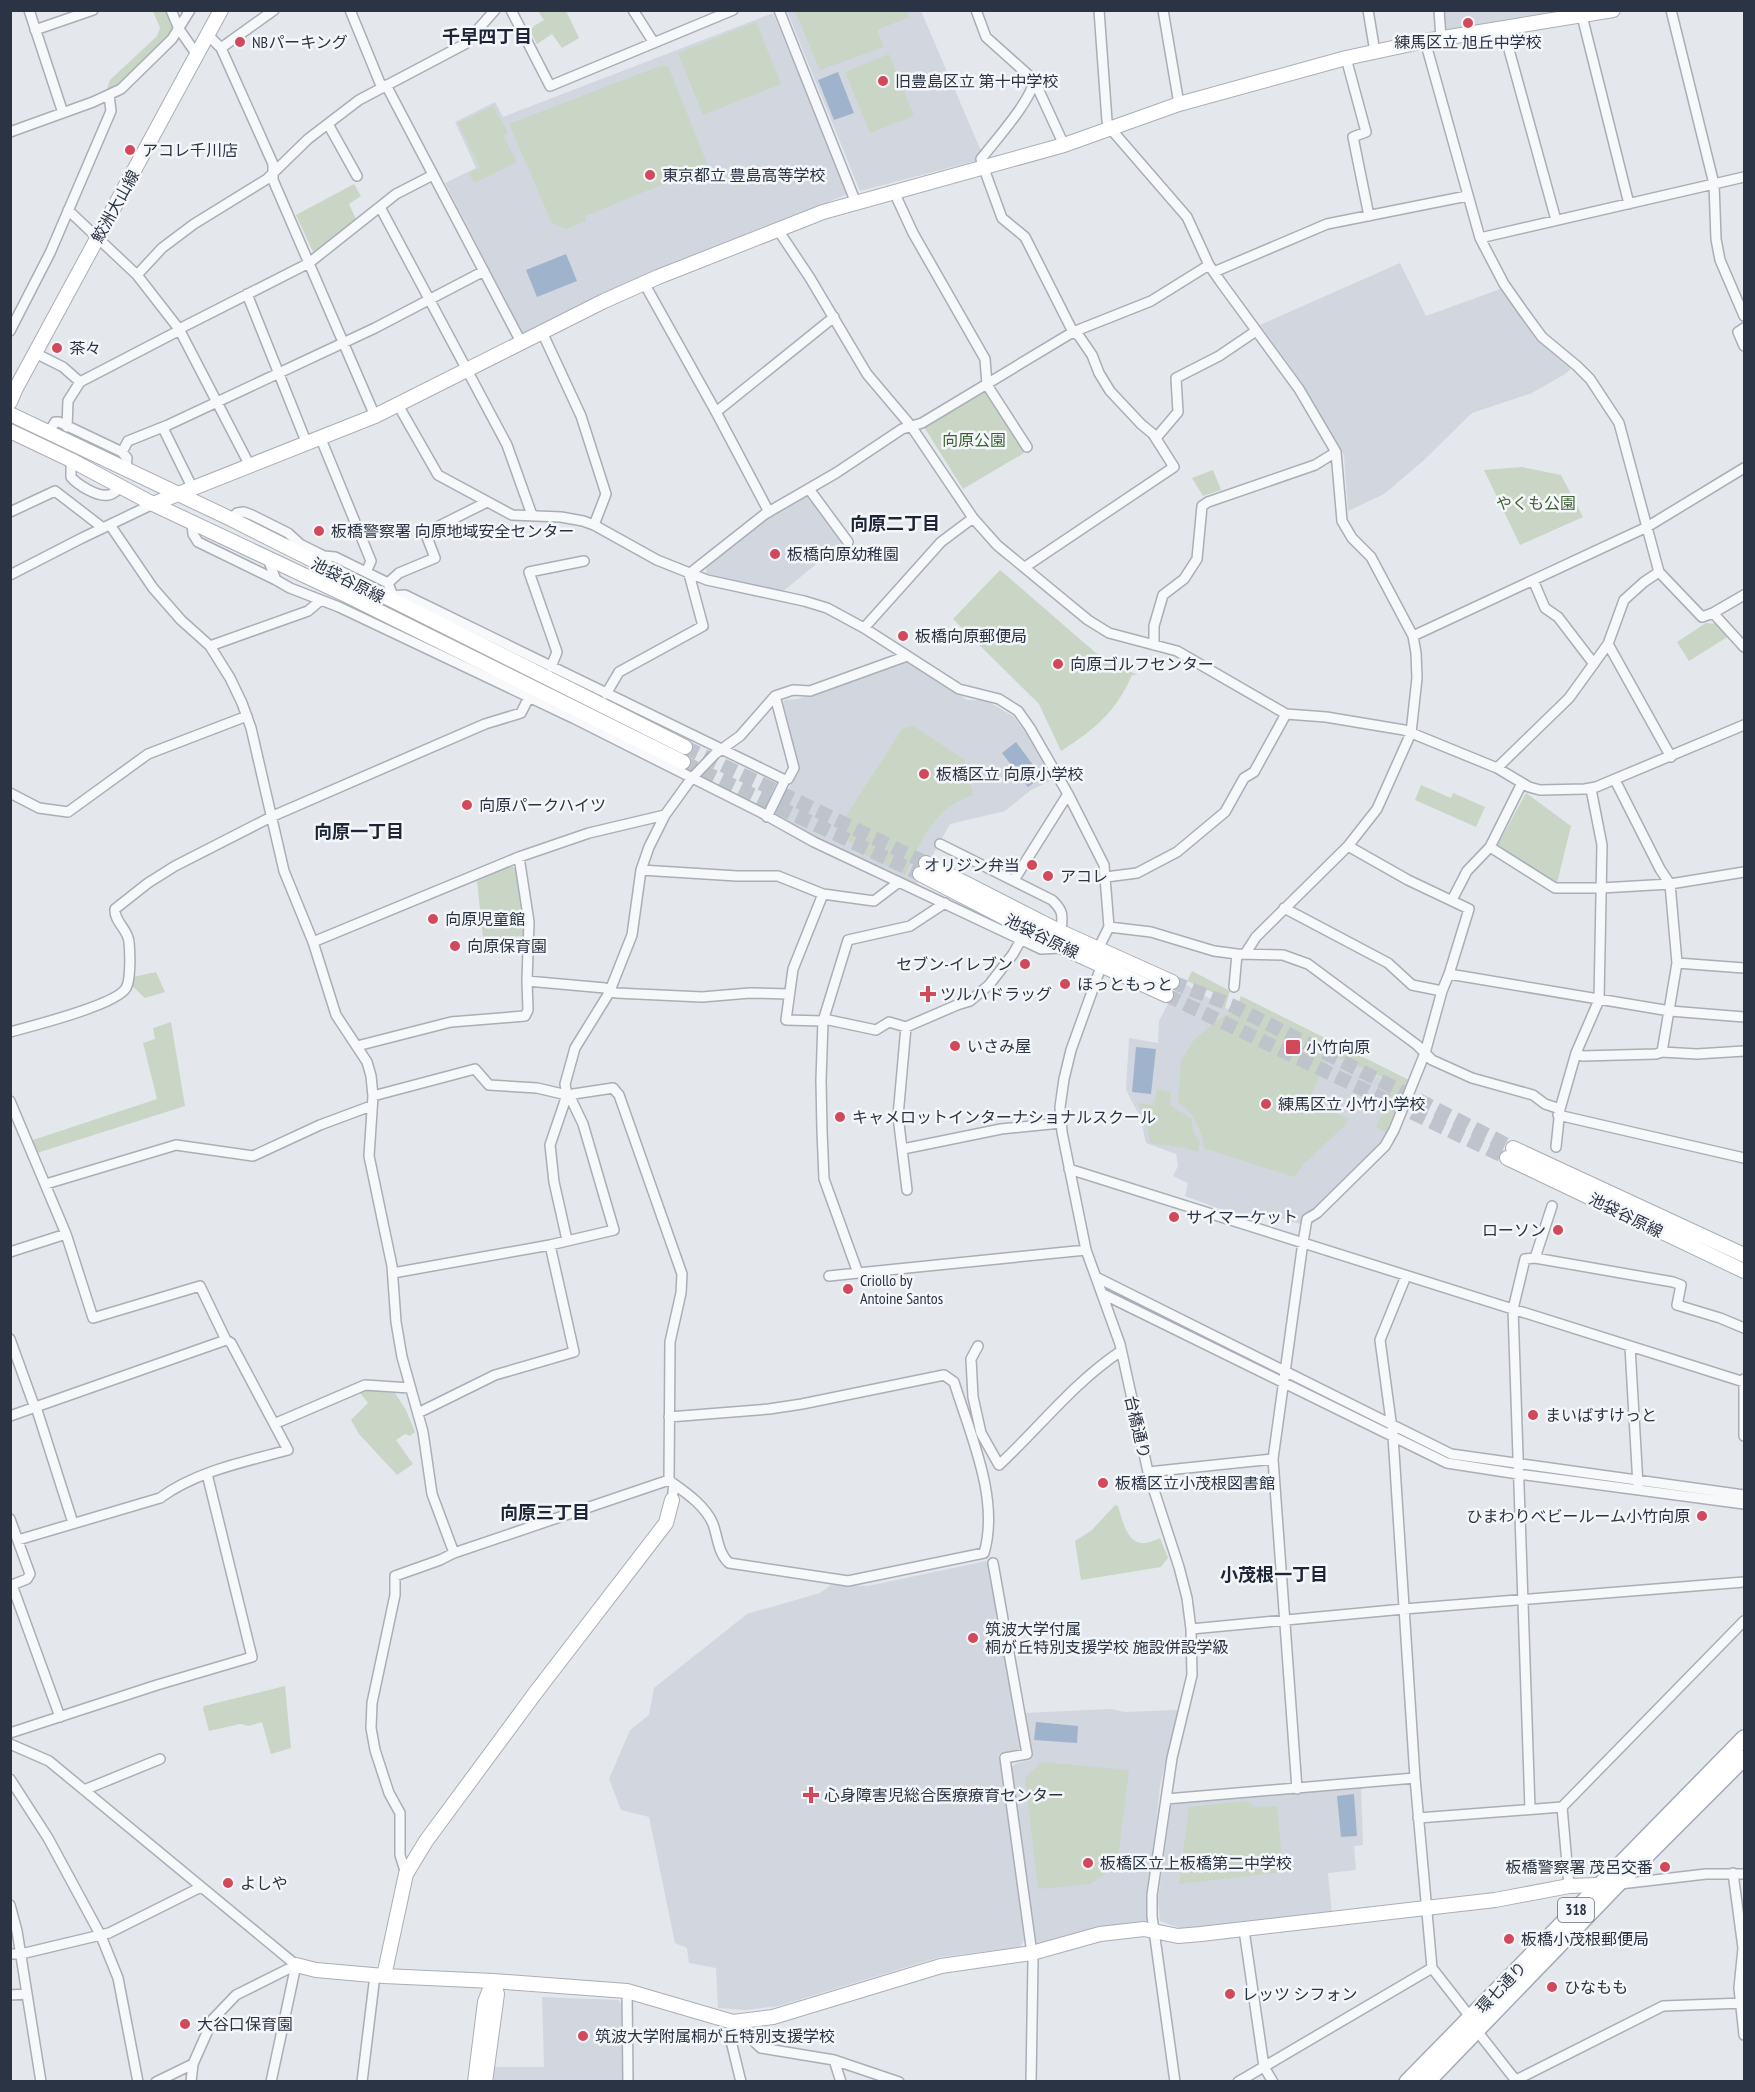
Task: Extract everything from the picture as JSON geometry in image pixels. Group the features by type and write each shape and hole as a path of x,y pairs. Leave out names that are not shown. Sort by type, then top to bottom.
{"main road":[{"name":"環七通り","path":"1427,2082 1474,2025 1599,1885 1744,1738"},
{"name":"環七通り","path":"1407,2082 1474,2025 1744,1758"}],"street":[{"path":"28,10 63,112"},
{"path":"35,30 93,10"},
{"path":"171,10 179,29 197,55"},
{"path":"10,132 122,89 170,42 190,10"},
{"name":"鮫洲大山線","path":"10,402 221,10"},
{"path":"221,48 274,10"},
{"path":"350,10 384,87 521,342"},
{"path":"137,275 170,242 194,224 267,179 328,124 359,100 465,44 495,10"},
{"path":"511,10 550,86 733,10"},
{"path":"633,10 654,43"},
{"path":"779,10 856,203"},
{"path":"976,10 986,38 1034,80 1064,145"},
{"path":"1099,10 1107,121 1110,128 1187,217 1212,268 1299,389 1336,452 1342,521 1352,538 1371,557 1413,636 1417,678 1412,733 1377,809 1348,846 1284,908 1241,954 1234,987"},
{"path":"1163,10 1179,104"},
{"path":"1368,10 1375,52"},
{"path":"1439,10 1441,38"},
{"path":"10,575 153,504 178,496 249,464 375,416 644,283 823,212 1064,145 1179,104 1346,58 1441,38 1613,10"},
{"path":"1671,10 1714,184 1716,239 1720,260 1744,316"},
{"path":"1582,16 1629,204"},
{"path":"1503,28 1556,220"},
{"path":"208,35 221,48 273,164 273,180 375,416"},
{"path":"1425,41 1480,238 1504,284 1523,311 1542,336 1590,380 1619,423 1659,572 1702,617 1744,595"},
{"path":"1346,58 1366,132 1353,137 1369,216"},
{"path":"1025,567 1174,467 1156,438 1110,391 1092,355 1079,336 1073,332 1025,237 1002,218 983,166 981,159 1024,103 1033,87 1034,80"},
{"path":"10,331 50,253 111,111 109,95"},
{"path":"328,124 357,176"},
{"path":"67,427 68,400 80,382 309,263 396,194 433,175"},
{"path":"1480,238 1744,177"},
{"path":"894,192 913,233 985,359 987,384 1027,447"},
{"path":"688,574 769,512 836,473 902,429 922,423 1073,332 1151,301 1212,268 1327,224 1467,196"},
{"path":"380,207 507,445 532,515"},
{"path":"68,210 137,275 180,330 249,464"},
{"path":"778,230 834,317 867,374 911,426 973,519 997,545 1088,620 1109,633 1177,651 1286,714 1326,717 1412,733 1497,768 1522,783 1540,790 1591,789 1744,725"},
{"path":"122,452 128,441 163,428 344,343 484,271"},
{"path":"644,283 769,512"},
{"path":"247,294 306,444"},
{"path":"10,310 17,319"},
{"path":"716,412 834,317"},
{"path":"1744,328 1738,332 1744,346"},
{"path":"542,332 581,416 606,494 594,525"},
{"path":"1156,438 1178,412 1176,378 1219,356 1256,332"},
{"path":"35,353 63,367 80,382"},
{"path":"398,405 438,475 512,515 571,519 594,525 657,560 688,574 724,585 804,601 827,608 864,628 959,689 999,699 1018,711 1068,794 1104,865 1109,927 1098,949"},
{"name":"池袋谷原線","path":"10,414 178,496 231,519 685,747"},
{"path":"49,432 55,422 122,452 128,459 126,470"},
{"path":"163,428 193,489"},
{"name":"池袋谷原線","path":"10,431 71,460 153,504 346,595 683,762"},
{"path":"321,438 371,561 366,572"},
{"path":"1154,645 1154,626 1163,595 1184,579 1197,559 1203,506 1208,502 1315,465 1336,452"},
{"path":"1413,636 1647,527 1744,468"},
{"path":"809,489 848,542"},
{"path":"10,512 55,490 106,526 153,588 181,620 210,646 230,678 247,716 273,816 284,871 314,942 336,1015 367,1062 371,1076 369,1156 393,1273 396,1322 410,1388 423,1432 432,1494 454,1553"},
{"path":"487,502 429,531 427,537 435,558 399,573 388,583 387,596 405,595 785,780"},
{"path":"231,519 237,513 244,512 252,515 288,533 300,544 324,555 335,557 388,583"},
{"path":"864,628 941,542 973,519"},
{"path":"192,523 193,534 198,542 290,588 321,600 529,697 767,818 1041,949 1063,948"},
{"path":"268,559 276,580"},
{"path":"551,667 557,652 529,572 584,561"},
{"path":"1497,768 1569,698 1608,644 1624,600 1659,572"},
{"path":"606,694 619,672 703,626 688,574"},
{"path":"1533,580 1545,608 1558,617 1593,664"},
{"path":"210,646 308,610 321,600"},
{"path":"1713,613 1744,647"},
{"path":"1608,644 1671,757"},
{"path":"567,1240 554,1182 550,1145 567,1095 565,1084 575,1048 611,990 632,935 641,870 649,847 665,815 691,779 721,749 741,736 776,696 793,690 810,691 907,656"},
{"path":"767,818 785,780 788,780 794,768 776,696"},
{"path":"11,1028 94,1007 116,998 126,988 129,975 129,941 128,934 115,916 115,909 148,883 175,866 273,816 485,724 521,713 529,697"},
{"path":"1106,877 1137,873 1177,852 1225,812 1244,778 1254,772 1286,714"},
{"path":"10,794 39,808 68,812 148,754 247,716"},
{"path":"1615,780 1660,869 1670,884 1677,963 1662,1052"},
{"path":"1452,900 1467,870 1490,847 1522,783"},
{"path":"1556,1147 1559,1112 1576,1053 1599,1000 1601,837 1591,789"},
{"path":"1014,880 1068,794"},
{"path":"314,942 519,857 589,833 665,815"},
{"path":"940,844 1052,900 1060,907 1063,915 1061,932"},
{"path":"1298,1789 1273,1459 1307,1220 1317,1213 1385,1146 1394,1130 1425,1053 1442,991 1469,909 1408,880 1348,846"},
{"path":"1490,847 1554,888 1670,884 1744,872"},
{"path":"357,1046 451,1022 525,1016 528,1010 529,922 519,857"},
{"name":"池袋谷原線","path":"1166,996 1102,964 1063,948 923,869 1172,982"},
{"path":"641,870 778,876 823,894 874,902 899,882"},
{"path":"823,894 793,969 786,1020 823,1020 876,1030 890,1022 906,1027 970,1001 989,986 1022,940"},
{"path":"858,1273 824,1179 821,1080 823,1020 848,940 910,926 945,903"},
{"path":"1284,908 1388,963 1412,985 1442,991"},
{"path":"1109,927 1151,932 1214,951 1241,954 1283,954 1308,963 1400,1032 1432,1060 1472,1078 1533,1095 1559,1112 1744,1158"},
{"path":"1677,963 1744,968"},
{"name":"台橋通り","path":"1102,964 1071,1050 1060,1107 1061,1123 1086,1250 1120,1344 1148,1472 1179,1568 1187,1598 1191,1629 1192,1675 1172,1758 1152,1895 1153,1930 1175,2082"},
{"path":"1449,974 1670,1011 1744,1017"},
{"path":"527,981 605,988 616,993 702,997 750,993 789,994"},
{"path":"906,1027 898,1116 907,1190"},
{"path":"1576,1053 1582,1056 1744,1051"},
{"path":"46,1184 176,1145 253,1156 372,1101 475,1070 489,1085 537,1088 567,1095 613,1088 619,1095 682,1274 681,1293 670,1342 669,1417 672,1500 666,1524 536,1692 426,1841 406,1874 379,1976 362,2082"},
{"path":"393,1273 550,1245 614,1230 583,1124 567,1095"},
{"path":"10,1101 15,1124 46,1184 66,1234 93,1318 200,1286 226,1340 231,1342 288,1450 207,1474 177,1486 160,1498 18,1540"},
{"path":"903,1149 1000,1129 1061,1123"},
{"name":"池袋谷原線","path":"1744,1255 1510,1153 1744,1271"},
{"path":"1069,1169 1744,1381 1744,1436"},
{"path":"1534,1258 1552,1206"},
{"path":"10,1252 66,1234"},
{"path":"418,1413 495,1375 574,1352 550,1245"},
{"path":"829,1276 1086,1250"},
{"path":"1530,1809 1513,1309 1525,1259 1534,1258 1673,1282 1681,1286 1677,1305 1744,1328"},
{"path":"1406,1276 1380,1340 1393,1436 1415,1778 1432,1968 1517,2081 1663,2006 1742,2003"},
{"path":"1098,1278 1451,1454 1744,1504"},
{"path":"1103,1294 1448,1463 1518,1474 1744,1495"},
{"path":"10,1339 36,1408 73,1523"},
{"path":"10,1416 226,1340"},
{"path":"978,1346 970,1359 976,1413 984,1439 999,1465 1024,1442 1074,1388 1101,1364 1121,1351"},
{"path":"1630,1347 1638,1486"},
{"path":"669,1417 769,1409 944,1375 954,1382 988,1494 987,1543 984,1553 848,1581 729,1563 723,1557 712,1522 693,1498 671,1482"},
{"path":"274,1424 365,1385 410,1388"},
{"path":"1148,1472 1273,1459"},
{"path":"10,1733 252,1657 207,1474"},
{"path":"406,1874 400,1855 400,1813 389,1792 375,1750 371,1728 372,1703 395,1595 395,1576 454,1553 671,1482"},
{"path":"11,1521 30,1574 27,1579 12,1585 60,1717"},
{"path":"993,1563 1027,1754 1005,1758 1032,1953 1031,2082"},
{"path":"1191,1629 1285,1619 1744,1582"},
{"path":"1418,1818 1562,1807 1744,1621"},
{"path":"10,1744 49,1761 296,1965 316,1970 379,1976 493,1981 627,1991 733,2022 773,2017 940,1966 1032,1953 1100,1934 1144,1929 1178,1936 1244,1930 1495,1900 1569,1886 1617,1885 1706,1874 1744,1874"},
{"path":"84,1790 160,1760"},
{"path":"1166,1800 1415,1778"},
{"path":"10,1779 48,1838 101,1936 118,1978 138,2082"},
{"path":"1562,1807 1569,1886"},
{"path":"1733,1873 1743,1948 1739,1988 1744,2035"},
{"path":"16,1954 101,1936 201,1887"},
{"path":"10,1905 16,1954 27,1994 41,2082"},
{"path":"1244,1930 1264,2067 1273,2082"},
{"path":"191,2082 193,2064 213,2019 236,1995 296,1965"},
{"path":"271,2082 296,1965"},
{"path":"1238,2082 1432,1968"},
{"path":"474,2082 485,2002 493,1981"},
{"path":"485,2082 497,1994 493,1981"},
{"path":"627,1991 628,2082"},
{"path":"10,1995 27,1994"},
{"path":"733,2022 761,2048 834,2060 899,2082"},
{"path":"733,2022 731,2041 741,2082"},
{"path":"834,2060 841,2082"},
{"path":"156,2082 193,2064"}],"shaded area":[{"name":"旧豊島区立 第十中学校","path":"787,11 921,11 981,151 975,161 860,191"},
{"name":"練馬区立 旭丘中学校","path":"1443,11 1570,11 1447,31 1444,28"},
{"name":"東京都立 豊島高等学校","path":"773,13 848,194 605,292 523,334 445,183 476,168 455,122 495,102 503,117"},
{"path":"1400,263 1426,316 1503,288 1537,338 1571,369 1532,393 1472,413 1424,460 1384,494 1348,511 1344,455 1302,383 1260,325"},
{"name":"板橋向原幼稚園","path":"807,494 844,541 781,593 707,574 705,566 769,515"},
{"name":"板橋区立 向原小学校","path":"907,661 967,700 985,700 1013,716 1055,779 1031,790 1005,811 950,824 916,885 778,819 776,814 798,770 782,703 785,700 798,699 837,687"},
{"name":"練馬区立 小竹小学校","path":"1180,981 1225,1008 1234,1011 1235,1007 1404,1089 1393,1123 1381,1145 1324,1198 1300,1224 1261,1213 1258,1223 1185,1196 1188,1183 1173,1176 1178,1166 1176,1154 1146,1143 1140,1117 1126,1090 1129,1038 1158,1043 1159,1021"},
{"name":"心身障害児総合医療療育センター","path":"986,1561 991,1565 1021,1745 1019,1750 1001,1753 1024,1940 1020,1947 940,1957 778,2006 745,2010 718,2008 716,1968 689,1963 687,1948 675,1943 649,1817 621,1810 609,1779 630,1730 649,1715 654,1688 747,1614 820,1593 831,1585 868,1586"},
{"name":"板橋区立上板橋第二中学校","path":"1110,1709 1125,1712 1178,1710 1160,1786 1146,1923 1035,1947 1011,1767 1031,1760 1024,1716 1025,1713"},
{"path":"1361,1787 1363,1845 1354,1846 1356,1870 1328,1873 1332,1915 1183,1929 1160,1921 1158,1899 1171,1805"},
{"name":"筑波大学附属桐が丘特別支援学校","path":"542,1997 618,2000 621,2004 624,2081 493,2082 495,2067 544,2067"}],"green space":[{"path":"153,11 167,11 174,29 135,72 107,89 110,80 157,36 160,28"},
{"path":"538,11 566,11 579,38 562,48 552,34 537,44 529,29 544,20"},
{"path":"795,11 907,11 909,17 877,30 884,47 820,70"},
{"path":"756,22 781,84 703,115 678,53"},
{"path":"889,54 914,116 870,133 845,72"},
{"path":"660,66 668,66 708,166 585,216 586,221 565,229 552,223 509,124"},
{"path":"493,106 508,132 503,136 517,162 474,183 469,173 480,168 458,123"},
{"path":"354,184 361,196 349,204 357,221 314,254 296,215"},
{"name":"向原公園","path":"987,391 1024,453 963,489 924,427"},
{"name":"やくも公園","path":"1522,467 1561,475 1583,517 1520,545 1484,470"},
{"path":"1213,470 1221,490 1203,496 1192,478"},
{"name":"向原ゴルフセンター","path":"1000,570 1096,653 1137,675 1132,675 1119,700 1103,719 1061,751 1039,704 953,619"},
{"path":"1706,623 1717,624 1729,636 1689,661 1677,642"},
{"path":"914,726 965,760 973,795 959,801 938,817 923,838 905,875 856,850 858,846 834,834 903,728"},
{"path":"1421,785 1451,798 1453,793 1485,807 1476,827 1415,800"},
{"path":"1526,793 1571,826 1557,883 1497,846"},
{"path":"512,866 516,869 525,922 525,936 483,938 477,881"},
{"path":"1192,971 1230,991 1225,1008 1214,1002 1216,994 1187,981"},
{"path":"156,972 165,992 145,998 133,987 133,977"},
{"path":"1241,996 1411,1081 1393,1123 1386,1133 1376,1127 1394,1083 1319,1049 1291,1040 1329,1058 1309,1099 1348,1119 1344,1126 1304,1164 1294,1177 1204,1148 1196,1122 1178,1102 1181,1061 1194,1040 1217,1020 1235,1011"},
{"path":"171,1022 185,1106 37,1153 33,1140 157,1099 143,1043 155,1039 153,1028"},
{"path":"1157,1089 1171,1092 1170,1105 1192,1119 1193,1132 1200,1142 1198,1152 1150,1143 1148,1128 1138,1103 1152,1105"},
{"path":"369,1390 395,1393 406,1410 415,1432 410,1436 405,1434 396,1440 413,1464 397,1475 359,1434 351,1420 368,1403 360,1393"},
{"path":"1115,1505 1118,1506 1125,1528 1132,1538 1143,1543 1160,1538 1168,1558 1161,1567 1081,1580 1075,1541 1092,1530"},
{"path":"285,1686 291,1748 271,1754 262,1722 209,1731 204,1706"},
{"path":"1042,1762 1129,1770 1117,1866 1090,1884 1038,1889 1025,1778"},
{"path":"1248,1801 1254,1807 1277,1806 1283,1872 1179,1884 1189,1807"}],"water":[{"path":"838,72 854,113 834,120 818,80"},
{"path":"566,254 577,281 537,297 526,270"},
{"path":"1016,742 1042,777 1028,787 1002,753"},
{"path":"1136,1047 1156,1049 1151,1094 1132,1092"},
{"path":"1036,1722 1078,1726 1077,1743 1034,1740"},
{"path":"1354,1794 1357,1836 1341,1837 1337,1796"}],"tunnel":[{"path":"685,747 926,863"},
{"path":"683,762 920,874"},
{"path":"1172,982 1231,1005 1513,1148"},
{"path":"1166,995 1507,1158"}],"place":[{"name":"練馬区立 旭丘中学校","path":"1468,23"},
{"name":"NBパーキング","path":"240,42"},
{"name":"旧豊島区立 第十中学校","path":"883,81"},
{"name":"アコレ千川店","path":"130,150"},
{"name":"東京都立 豊島高等学校","path":"650,175"},
{"name":"茶々","path":"57,348"},
{"name":"板橋警察署 向原地域安全センター","path":"319,531"},
{"name":"板橋向原幼稚園","path":"775,554"},
{"name":"板橋向原郵便局","path":"903,636"},
{"name":"向原ゴルフセンター","path":"1058,664"},
{"name":"板橋区立 向原小学校","path":"924,774"},
{"name":"向原パークハイツ","path":"467,805"},
{"name":"オリジン弁当","path":"1032,865"},
{"name":"アコレ","path":"1048,876"},
{"name":"向原児童館","path":"433,919"},
{"name":"向原保育園","path":"455,946"},
{"name":"セブン-イレブン","path":"1025,964"},
{"name":"ほっともっと","path":"1065,984"},
{"name":"ツルハドラッグ","path":"928,994"},
{"name":"いさみ屋","path":"955,1046"},
{"name":"小竹向原","path":"1293,1047"},
{"name":"練馬区立 小竹小学校","path":"1266,1104"},
{"name":"キャメロットインターナショナルスクール","path":"840,1117"},
{"name":"サイマーケット","path":"1174,1217"},
{"name":"ローソン","path":"1558,1230"},
{"name":"Criollo by Antoine Santos","path":"848,1289"},
{"name":"まいばすけっと","path":"1533,1415"},
{"name":"板橋区立小茂根図書館","path":"1103,1483"},
{"name":"ひまわりベビールーム小竹向原","path":"1702,1516"},
{"name":"筑波大学付属 桐が丘特別支援学校 施設併設学級","path":"973,1638"},
{"name":"心身障害児総合医療療育センター","path":"811,1795"},
{"name":"板橋区立上板橋第二中学校","path":"1088,1863"},
{"name":"板橋警察署 茂呂交番","path":"1665,1867"},
{"name":"よしや","path":"228,1883"},
{"name":"板橋小茂根郵便局","path":"1509,1939"},
{"name":"ひなもも","path":"1552,1987"},
{"name":"レッツ シフォン","path":"1230,1994"},
{"name":"大谷口保育園","path":"185,2024"},
{"name":"筑波大学附属桐が丘特別支援学校","path":"583,2036"}],"district":[{"name":"千早四丁目","path":"487,37"},
{"name":"向原二丁目","path":"895,524"},
{"name":"向原一丁目","path":"359,832"},
{"name":"向原三丁目","path":"545,1513"},
{"name":"小茂根一丁目","path":"1274,1575"}]}
